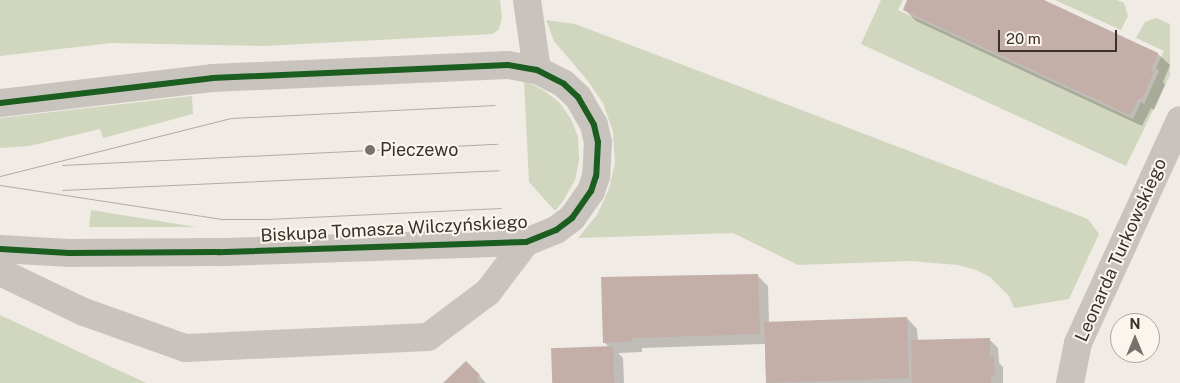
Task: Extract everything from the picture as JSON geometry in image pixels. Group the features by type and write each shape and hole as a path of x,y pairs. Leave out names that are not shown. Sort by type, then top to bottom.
{"street":[{"path":"527,0 537,70"},
{"name":"Biskupa Tomasza Wilczyńskiego","path":"0,103 212,78 508,65 537,70 564,84 578,97 594,125 598,142 597,167 591,191 572,218 556,230 526,242 218,252 69,253 0,248"},
{"name":"Leonarda Turkowskiego","path":"1070,383 1078,343 1180,120"},
{"path":"0,272 84,312 186,348 428,337 488,292 526,242"}],"green space":[{"path":"0,0 500,0 502,19 499,29 493,34 263,46 111,43 0,56"},
{"path":"881,0 903,0 898,10 1133,119 1141,102 1144,104 1159,71 1156,68 1164,51 1136,38 1145,22 1156,18 1170,24 1170,75 1126,166 861,44"},
{"path":"1055,0 1117,0 1124,3 1128,16 1121,30"},
{"path":"546,20 575,24 1088,219 1099,234 1069,299 1014,308 1009,296 990,277 976,270 958,265 910,261 798,265 733,233 578,238 597,215 609,189 615,163 613,132 603,103 587,80 554,41"},
{"path":"524,80 543,90 559,102 571,119 578,137 579,160 575,180 555,211 529,182"},
{"path":"192,96 193,114 103,138 100,129 29,146 0,148 0,118"},
{"path":"91,210 196,227 89,227"},
{"path":"0,315 146,383 0,383"}],"building":[{"path":"907,0 1044,0 1158,53 1151,70 1154,72 1142,99 1139,98 1130,115 903,10"},
{"path":"758,274 760,334 632,338 632,341 603,343 601,277"},
{"path":"907,317 909,378 766,383 764,322"},
{"path":"990,338 990,357 994,357 995,376 991,376 991,383 912,383 911,340"},
{"path":"613,346 614,383 552,383 551,348"},
{"path":"466,361 480,375 476,379 479,383 443,383"}],"tram line":[{"path":"0,176 231,118 495,105"},
{"path":"62,165 497,144"},
{"path":"62,190 499,170"},
{"path":"0,185 223,219 267,219 501,208"}],"cycle path":[{"path":"0,103 212,78 508,65 537,70 564,84 578,97 594,125 598,142 596,176 591,191 572,218 556,230 526,242 218,252 69,253 0,249"}],"place":[{"name":"Pieczewo","path":"370,150"}]}
